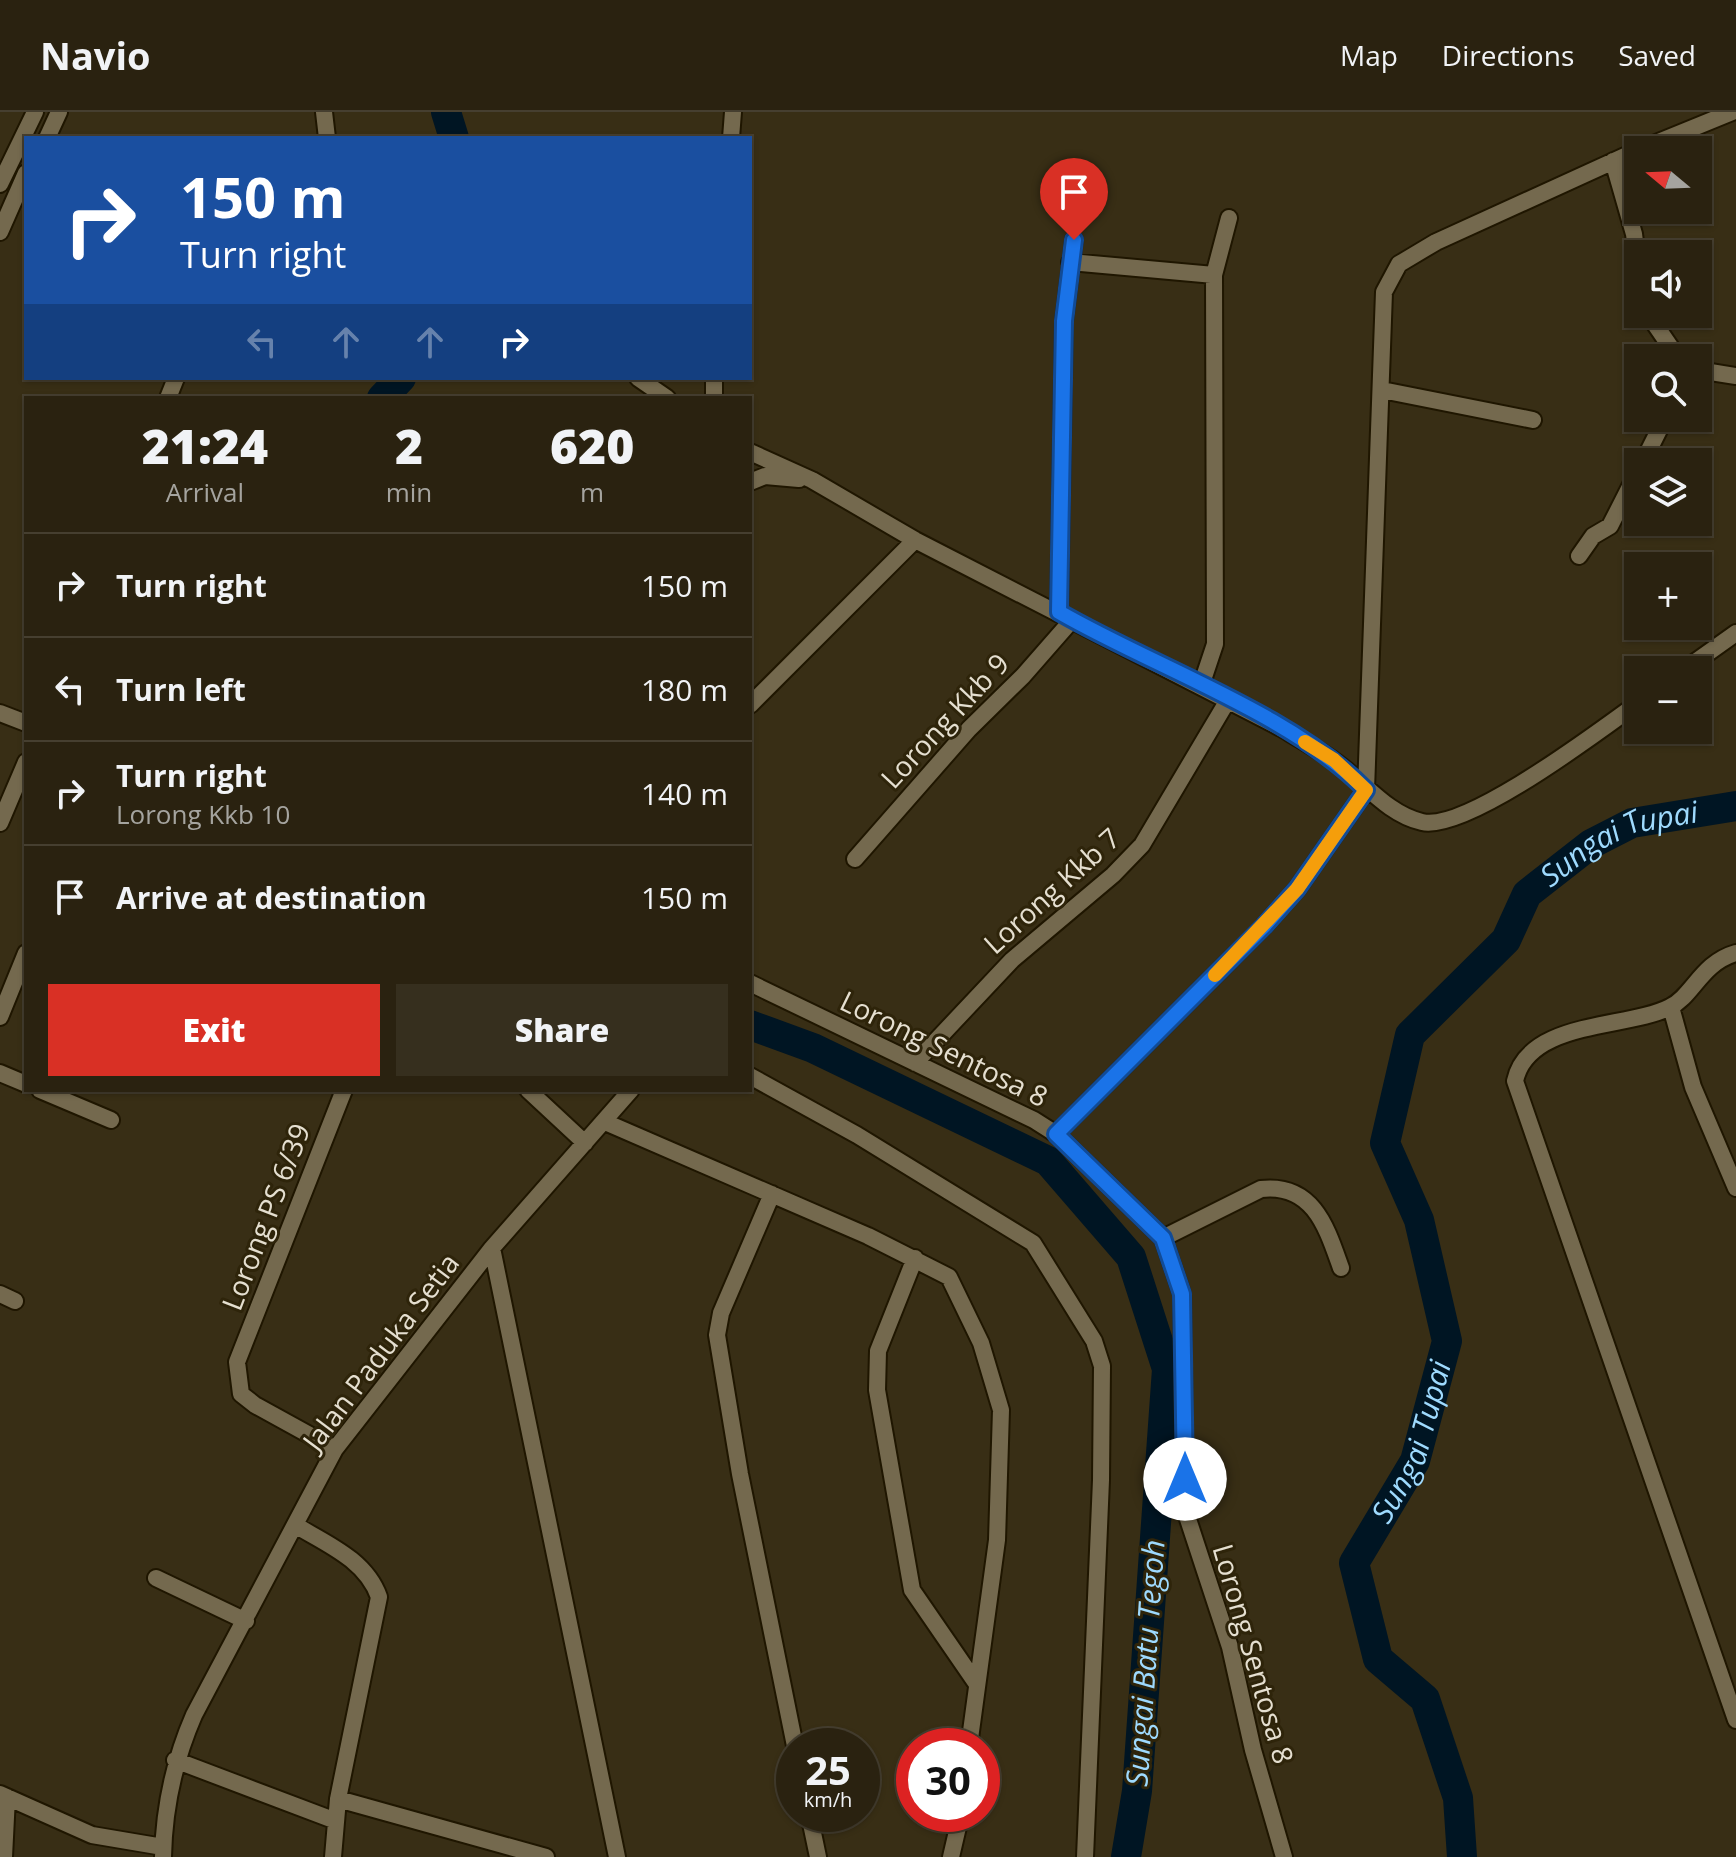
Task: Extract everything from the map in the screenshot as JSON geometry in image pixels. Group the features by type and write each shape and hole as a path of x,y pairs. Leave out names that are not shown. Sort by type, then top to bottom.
{"street":[{"path":"3,178 35,112"},
{"path":"48,136 59,112"},
{"path":"324,112 327,136"},
{"path":"731,136 733,112"},
{"path":"1673,136 1732,112"},
{"path":"1056,1134 1264,926 1297,889 1366,790 1384,292 1399,264 1436,242 1624,156"},
{"path":"1613,161 1635,240"},
{"path":"0,232 24,180"},
{"path":"1201,686 1215,644 1214,275 1229,218"},
{"path":"1066,616 1064,321 1074,240"},
{"path":"1070,262 1214,275"},
{"path":"1712,372 1736,376"},
{"path":"641,380 664,396"},
{"path":"1382,390 1533,420"},
{"path":"752,453 812,480 915,540 1228,700 1334,760 1366,790 1421,822 1436,823 1465,816 1576,748 1624,713"},
{"path":"752,481 765,476 812,480"},
{"path":"1579,556 1593,536 1610,526 1624,498"},
{"path":"752,703 915,540"},
{"name":"Lorong Kkb 9","path":"855,859 969,729 1023,676 1066,616"},
{"path":"1704,656 1736,633"},
{"name":"Lorong Kkb 7","path":"915,1063 1012,960 1134,854 1228,700"},
{"path":"0,713 24,722"},
{"path":"0,823 24,767"},
{"path":"1736,953 1723,957 1671,1007 1589,1026 1543,1045 1524,1057 1515,1081 1736,1720"},
{"path":"0,1017 24,958"},
{"name":"Lorong Sentosa 8","path":"752,984 1056,1134 1163,1238 1182,1294 1185,1510 1230,1647 1253,1750 1284,1857"},
{"path":"1671,1007 1693,1087 1736,1188"},
{"path":"0,1073 24,1083"},
{"path":"752,1077 857,1135 1033,1243 1094,1341 1102,1366 1101,1480 1085,1857"},
{"path":"45,1092 111,1120"},
{"name":"Lorong PS 6/39","path":"335,1449 255,1405 241,1394 237,1362 343,1092"},
{"path":"530,1092 585,1143"},
{"name":"Jalan Paduka Setia","path":"163,1852 175,1760 194,1715 335,1449 492,1248 629,1092"},
{"path":"605,1122 915,1258 949,1277 981,1343 1001,1410 997,1540 971,1728"},
{"path":"1163,1238 1261,1189 1276,1189 1303,1199 1318,1210 1341,1268"},
{"path":"772,1194 721,1313 717,1335 792,1728"},
{"path":"492,1248 617,1857"},
{"path":"915,1258 878,1351 877,1390 912,1590 976,1683"},
{"path":"295,1525 354,1561 373,1581 379,1597 338,1799 333,1857"},
{"path":"156,1578 246,1621"},
{"path":"175,1760 336,1821"},
{"path":"4,1857 4,1795 92,1835 163,1852"},
{"path":"338,1799 546,1857"},
{"path":"813,1832 818,1857"},
{"path":"951,1857 957,1832"}],"waterway":[{"name":"Sungai Batu Tegoh","path":"446,112 453,136"},
{"name":"Sungai Batu Tegoh","path":"384,396 399,380"},
{"name":"Sungai Tupai","path":"1462,1857 1458,1798 1425,1699 1378,1659 1354,1563 1415,1461 1447,1341 1419,1220 1385,1143 1410,1035 1506,940 1527,894 1591,844 1632,823 1736,806"},
{"name":"Sungai Batu Tegoh","path":"752,1026 813,1048 1048,1161 1131,1257 1167,1369 1137,1791 1126,1857"}],"slow traffic":[{"path":"1215,975 1297,889 1366,790 1334,760 1305,742"}],"route":[{"path":"1074,240 1064,321 1059,612 1281,728 1334,760 1366,790 1297,889 1264,926 1056,1134 1163,1238 1182,1294 1185,1479"}]}
